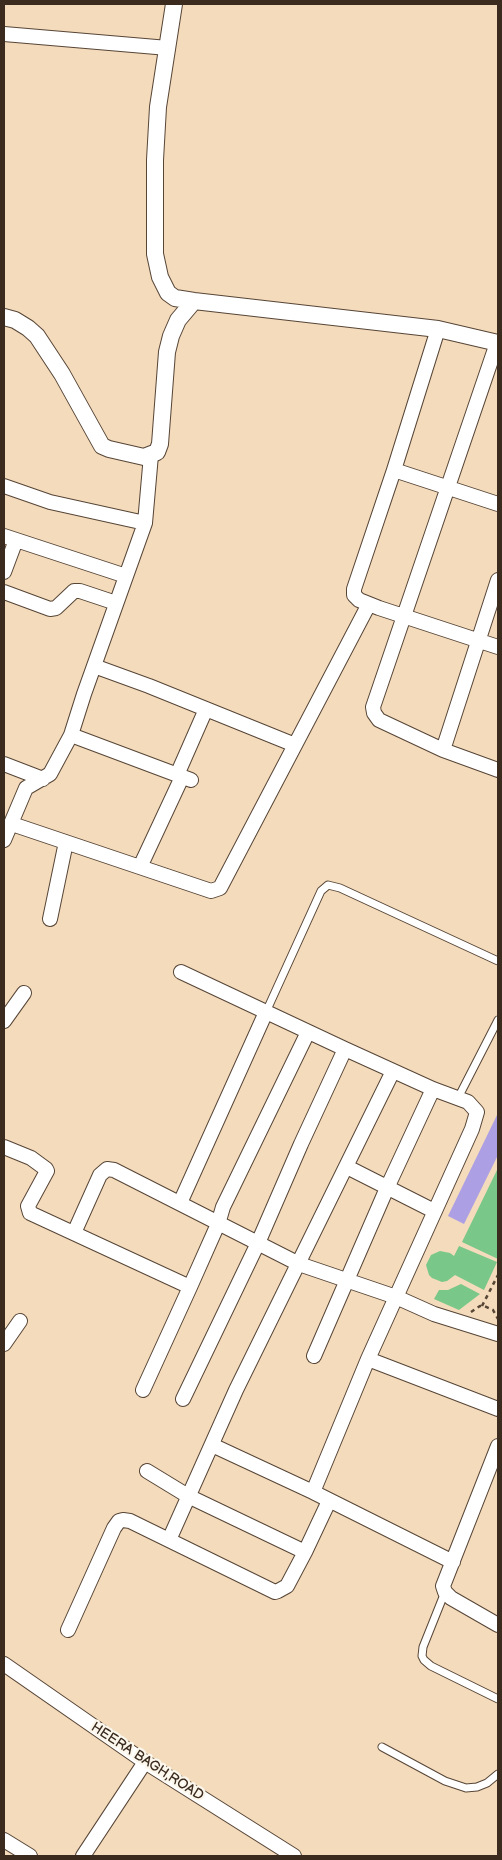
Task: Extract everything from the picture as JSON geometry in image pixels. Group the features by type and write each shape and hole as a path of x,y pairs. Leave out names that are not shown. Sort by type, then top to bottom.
{"street":[{"path":"174,4 158,107 155,160 155,254 160,277 168,293 175,298 194,301 438,329 497,343 373,707 374,713 379,720 443,750 498,770"},
{"path":"4,34 168,48"},
{"path":"4,317 15,320 28,328 43,344 102,446 109,450 144,457 157,452 160,444 167,352 170,336 178,320 194,301"},
{"path":"438,329 354,592 356,598 370,604 498,646"},
{"path":"4,840 26,788 43,779 54,768 71,735 145,523 151,455"},
{"path":"394,470 498,504"},
{"path":"4,486 50,502 145,523"},
{"path":"4,572 10,538 126,576"},
{"path":"443,750 498,580"},
{"path":"4,592 50,609 56,608 74,592 80,592 116,603"},
{"path":"12,824 211,891 220,888 370,604"},
{"path":"94,666 295,745"},
{"path":"140,867 183,777 206,709"},
{"path":"71,735 183,777"},
{"path":"4,764 43,779"},
{"path":"50,919 66,842"},
{"path":"181,972 345,1049 433,1089 458,1098 472,1105 477,1112 476,1118 368,1359 313,1492"},
{"path":"4,1020 24,993"},
{"path":"180,1204 266,1012"},
{"path":"143,1390 218,1224 223,1207 308,1032"},
{"path":"182,1399 258,1243 345,1049"},
{"path":"169,1540 236,1390 393,1070"},
{"path":"314,1356 387,1188 433,1089"},
{"path":"4,1147 30,1158 46,1169 28,1206 28,1211 190,1288"},
{"path":"347,1167 434,1211"},
{"path":"74,1233 100,1175 107,1169 114,1170 299,1264 396,1297 434,1314 498,1334"},
{"path":"4,1344 20,1321"},
{"path":"368,1359 498,1409"},
{"path":"212,1445 313,1492 453,1562"},
{"path":"498,1446 443,1586 451,1598 498,1625"},
{"path":"147,1471 188,1496 305,1552"},
{"path":"68,1630 114,1528 119,1521 130,1521 275,1592 283,1590 287,1586 329,1501"},
{"name":"HEERA BAGH,ROAD","path":"4,1664 145,1762 294,1856"},
{"path":"83,1856 145,1762"},
{"path":"4,1840 30,1856"}],"lane":[{"path":"266,1012 321,891 328,885 340,888 498,961"},
{"path":"458,1098 498,1020"},
{"path":"446,1592 423,1647 422,1656 431,1666 498,1699"},
{"path":"382,1747 445,1781 466,1788 477,1787 487,1783 498,1774"}],"path":[{"path":"482,1306 498,1275"},
{"path":"496,1314 498,1309"}],"green space":[{"path":"498,1168 498,1259 462,1242"},
{"path":"459,1246 497,1262 484,1290 455,1275 442,1282 429,1275 426,1265 431,1255 440,1251 454,1256"},
{"path":"461,1284 480,1294 459,1310 434,1299 439,1290 448,1290"}],"building":[{"path":"498,1113 498,1155 464,1224 448,1216"}]}
